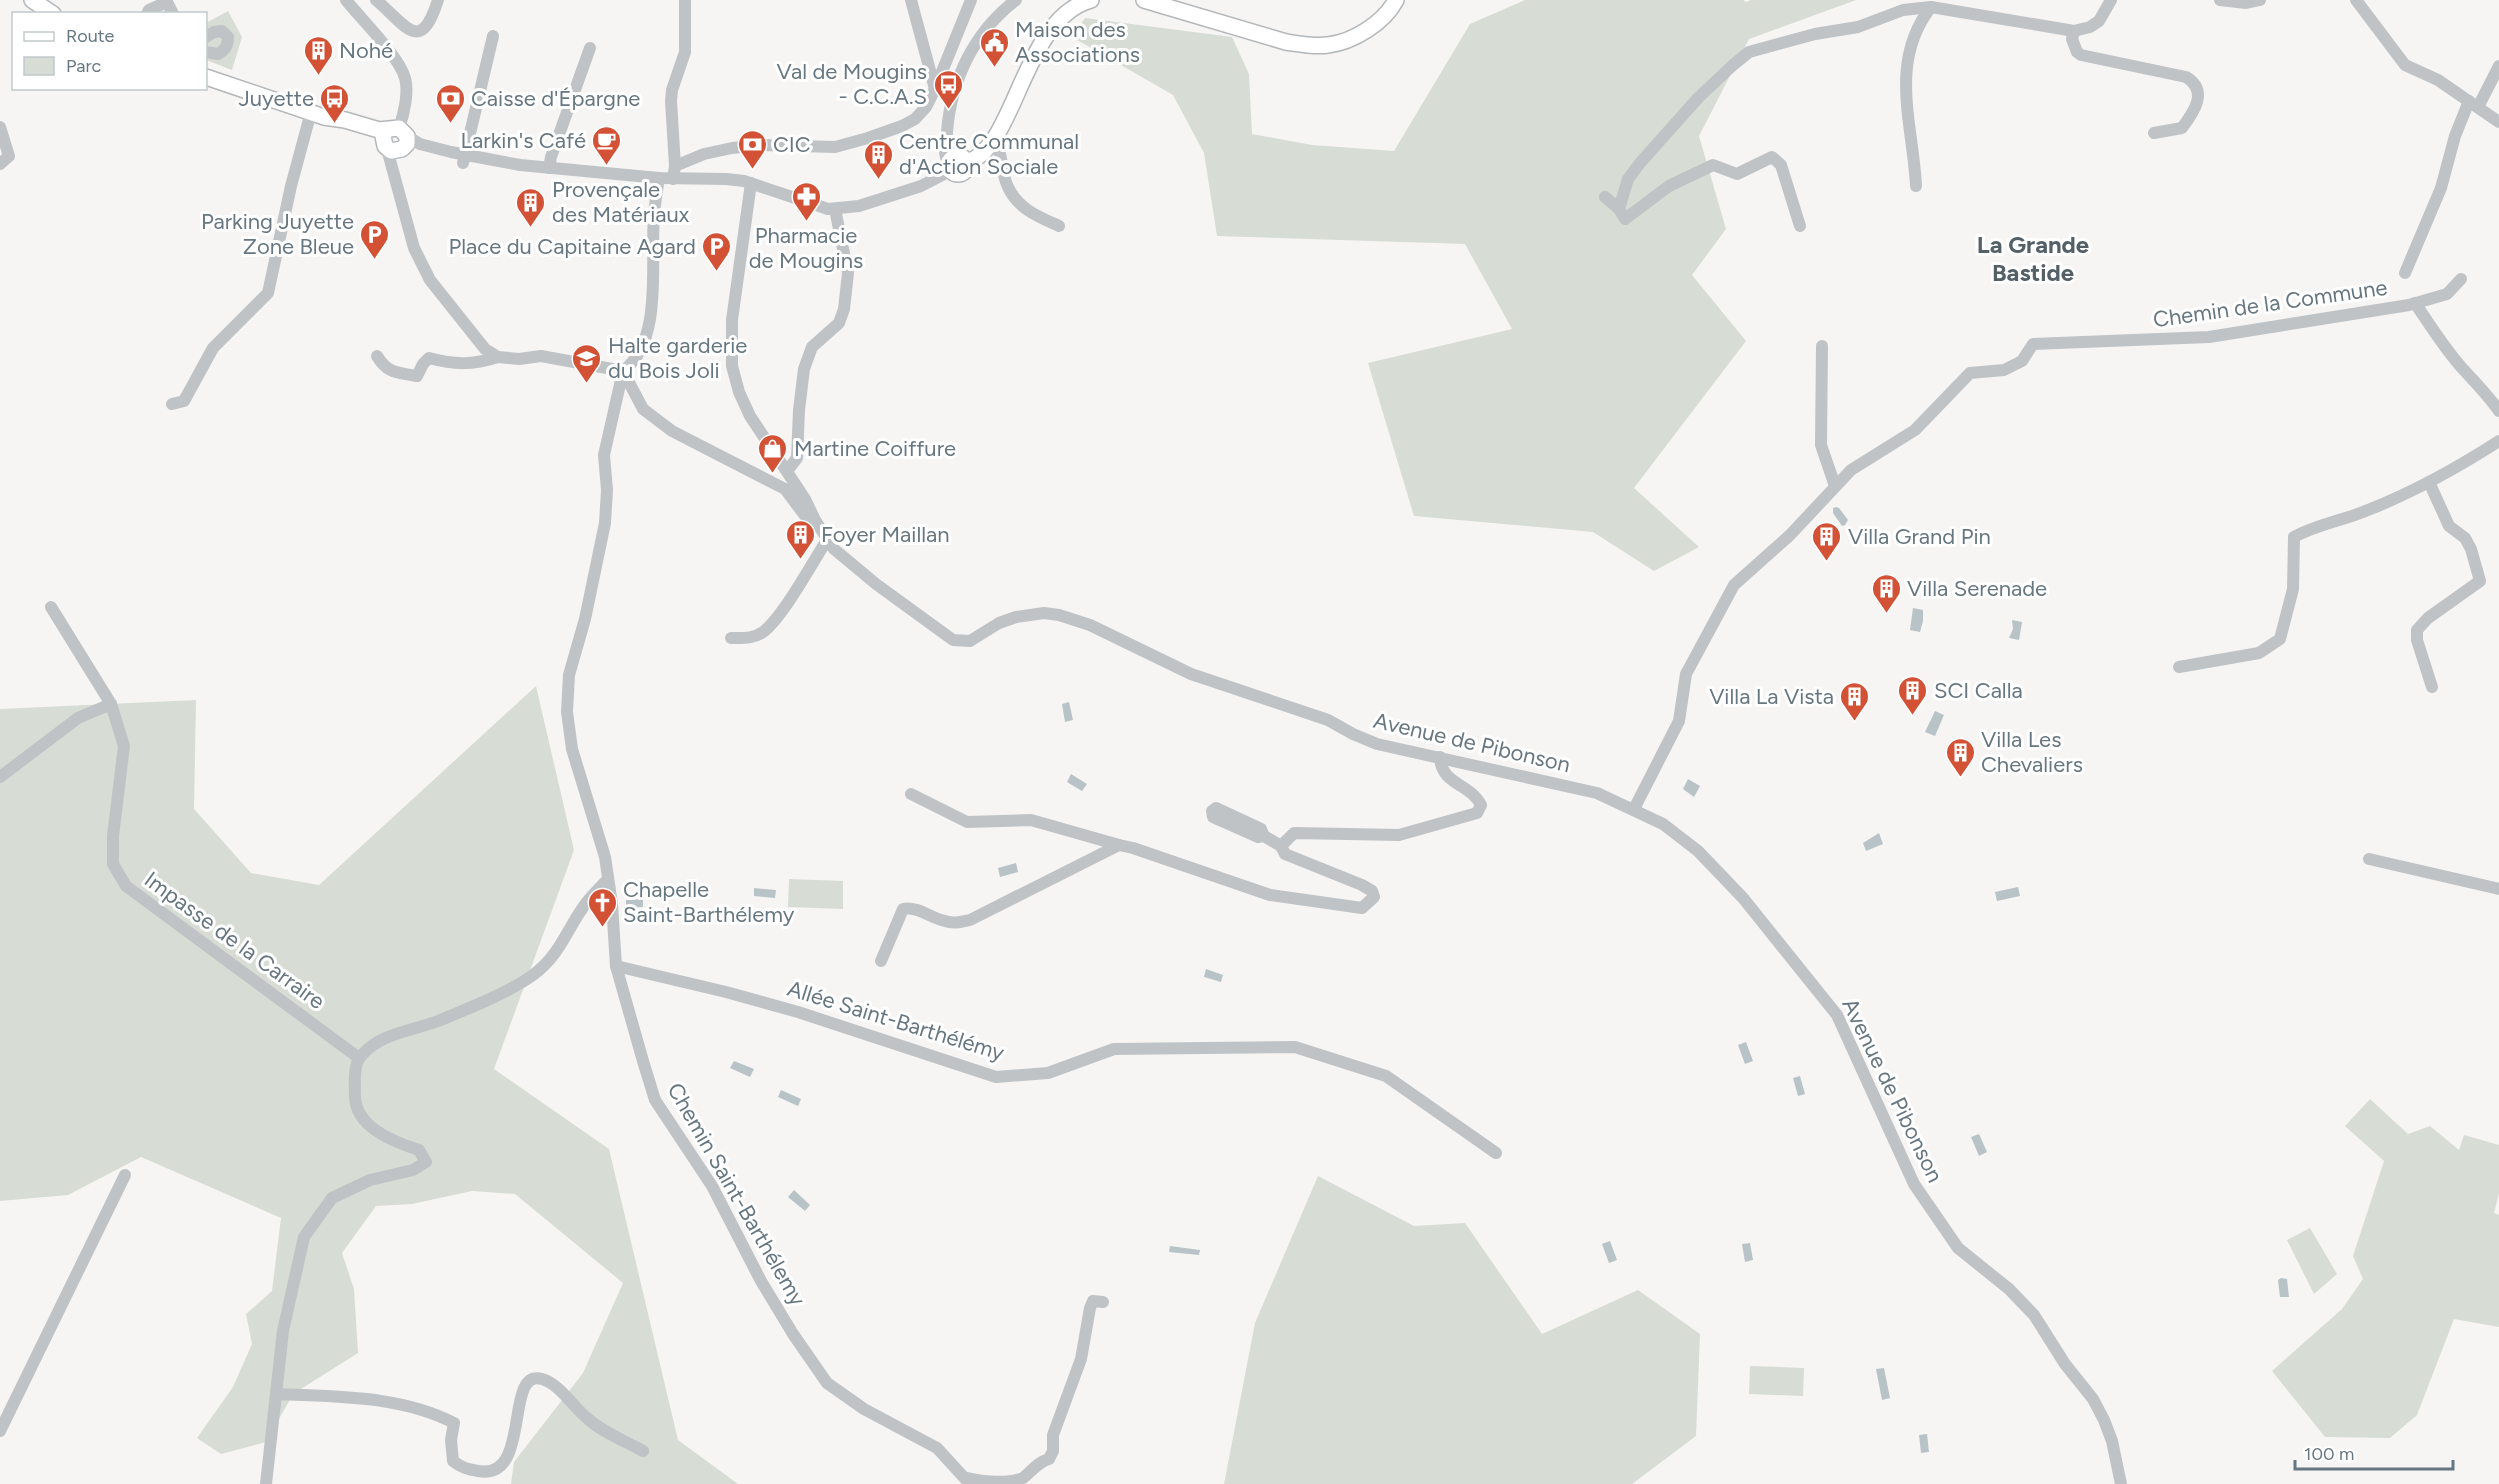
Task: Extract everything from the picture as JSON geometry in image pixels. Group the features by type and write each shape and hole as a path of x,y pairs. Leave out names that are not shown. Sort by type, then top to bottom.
{"main road":[{"path":"32,0 50,12"},
{"path":"956,163 978,157 992,139 1045,36 1061,16 1077,4 1091,0"},
{"path":"1144,0 1286,42 1309,45 1329,45 1365,31 1380,19 1396,0"},
{"path":"207,77 395,141"}],"street":[{"path":"346,0 399,65 405,78 406,91 395,141 394,178 414,248 430,280 486,349 498,357"},
{"path":"376,0 413,31 422,30 429,25 438,0"},
{"path":"673,179 675,166 671,101 672,90 685,52 685,0"},
{"path":"911,0 935,89"},
{"path":"675,166 704,154 732,148 762,145 835,147 863,140 915,119 926,107 935,89 971,0"},
{"path":"395,141 420,144 464,159 659,178 726,179 751,183 819,207 835,209 859,206 921,186 956,163 946,134 950,102 963,67 986,28 1016,0"},
{"path":"1619,209 1628,179 1640,163 1698,98 1733,64 1749,52 1815,34 1858,27 1903,10 1931,7 2073,31 2090,27 2099,21 2111,0"},
{"path":"2220,0 2246,3 2260,0"},
{"path":"2356,0 2405,65 2438,80 2499,122"},
{"path":"1916,186 1914,152 1909,135 1906,103 1905,66 1920,21 1931,7"},
{"path":"207,36 222,31 228,37 228,41 225,49 218,54 207,52"},
{"path":"2073,31 2072,39 2077,52 2081,55 2186,77 2195,83 2198,91 2197,102 2182,128 2154,133"},
{"path":"464,159 493,36"},
{"path":"549,168 590,48"},
{"path":"2405,273 2441,188 2455,136 2499,66"},
{"path":"172,404 184,400 213,348 268,293 291,186 317,114"},
{"path":"0,127 9,156 0,164"},
{"path":"992,139 1000,150 1008,187 1025,210 1059,226"},
{"path":"1605,197 1619,209 1625,219 1669,186 1713,165 1737,174 1772,157 1781,165 1800,226"},
{"name":"Chemin Saint-Barthélemy","path":"659,178 654,216 654,298 641,349 634,363 623,371 604,455 607,490 605,523 585,619 569,675 567,712 572,749 605,857 616,966 655,1100 712,1186 761,1281 826,1383 864,1409 937,1448 969,1481"},
{"name":"Avenue de Pibonson","path":"751,183 732,320 732,366 739,392 750,416 787,471 834,549 876,584 953,640 970,641 999,623 1016,616 1044,613 1059,615 1090,625 1191,674 1328,720 1377,744 1597,793 1663,824 1698,851 1734,888 1837,1015 1914,1184 1958,1248 2009,1288 2034,1315 2065,1364 2093,1399 2112,1441 2121,1484"},
{"path":"787,471 797,458 804,369 812,347 838,323 844,309 848,273 835,209"},
{"name":"Chemin de la Commune","path":"1634,809 1679,721 1686,674 1734,585 1790,535 1851,470 1915,430 1970,373 2004,370 2022,361 2033,344 2209,337 2415,303 2447,294 2461,279"},
{"path":"2415,303 2435,333 2462,367 2485,390 2499,411"},
{"path":"1822,346 1821,445 1835,486"},
{"path":"377,356 384,368 389,371 417,376 429,358 455,365 479,363 498,357 519,359 541,356 623,371 643,409 672,431 775,483 793,497 806,517 815,520"},
{"path":"2180,667 2227,661 2259,653 2280,639 2293,589 2294,537 2315,526 2367,511 2429,482 2499,441"},
{"path":"2429,482 2449,526 2468,543 2480,581 2428,618 2417,630 2417,640 2432,687"},
{"path":"731,638 747,639 762,633 782,609 827,540"},
{"name":"Impasse de la Carraire","path":"51,607 111,704 124,746 113,836 113,864 126,886 359,1058"},
{"path":"0,777 78,718 111,704"},
{"path":"1281,846 1294,833 1399,835 1477,813 1480,805 1477,797 1444,775 1440,768 1440,757"},
{"path":"911,794 967,822 1031,820 1133,848 1270,895 1362,908 1374,897 1372,891 1362,885 1285,854 1281,846 1264,836"},
{"path":"881,961 903,909 910,908 957,923 970,920 1119,845"},
{"path":"2370,859 2499,889"},
{"path":"266,1484 283,1331 303,1237 332,1198 370,1180 412,1170 426,1162 419,1150 396,1143 369,1125 355,1107 355,1078 359,1058 380,1039 438,1021 533,975 562,945 583,906 608,879"},
{"name":"Allée Saint-Barthélémy","path":"616,966 788,1009 996,1077 1048,1073 1114,1049 1295,1047 1386,1076 1496,1153"},
{"path":"0,1431 125,1175"},
{"path":"969,1481 1008,1482 1021,1479 1042,1461 1049,1459 1053,1451 1053,1435 1087,1337 1090,1308 1093,1301 1103,1302"},
{"path":"276,1394 391,1402 432,1412 454,1423 451,1440 453,1461 462,1469 485,1473 501,1468 510,1454 524,1388 532,1379 541,1378 556,1388 588,1420 643,1451"}],"green space":[{"path":"1525,0 1743,0 1746,2 1751,0 1856,0 1749,39 1699,136 1726,229 1692,275 1746,341 1634,488 1699,547 1654,571 1593,532 1414,516 1368,363 1512,329 1465,244 1217,236 1204,153 1173,95 1072,37 1085,18 1232,37 1249,74 1252,134 1312,145 1394,151 1470,24"},
{"path":"228,11 242,37 232,70 207,60 207,22"},
{"path":"536,686 574,850 494,1069 609,1149 678,1440 738,1484 511,1484 514,1462 583,1373 623,1283 515,1194 472,1191 412,1204 376,1206 342,1253 354,1289 358,1353 293,1394 266,1442 221,1454 197,1438 233,1387 252,1344 246,1314 272,1291 281,1218 141,1157 68,1195 0,1201 0,709 196,700 194,809 251,873 319,885"},
{"path":"789,879 843,881 843,909 788,907"},
{"path":"2370,1099 2408,1134 2430,1126 2459,1150 2464,1135 2499,1145 2499,1193 2494,1213 2499,1215 2499,1327 2454,1319 2417,1415 2390,1438 2325,1437 2272,1371 2342,1309 2363,1279 2353,1256 2384,1161 2345,1126"},
{"path":"1318,1176 1414,1226 1465,1223 1542,1334 1638,1290 1700,1334 1696,1436 1632,1484 1224,1484 1255,1323"},
{"path":"2310,1228 2337,1274 2314,1294 2287,1240"},
{"path":"1750,1366 1804,1368 1803,1396 1749,1394"}],"shaded area":[{"path":"1836,507 1848,520 1845,525 1842,526 1833,513 1833,508"},
{"path":"1913,608 1923,610 1920,632 1910,630"},
{"path":"2012,620 2022,622 2019,640 2009,638 2013,629"},
{"path":"1069,702 1073,720 1065,722 1062,704"},
{"path":"1935,711 1944,715 1935,736 1925,732"},
{"path":"1071,774 1087,784 1082,791 1067,782"},
{"path":"1688,779 1700,786 1694,797 1683,789"},
{"path":"1879,833 1883,844 1866,851 1863,843"},
{"path":"1016,863 1018,872 1000,877 998,868"},
{"path":"2018,887 2020,896 1997,901 1995,892"},
{"path":"754,888 776,890 775,898 754,896"},
{"path":"643,899 643,907 626,908 626,900"},
{"path":"1206,969 1223,975 1221,982 1204,977"},
{"path":"1746,1042 1753,1061 1745,1064 1738,1045"},
{"path":"734,1061 754,1069 750,1077 730,1068"},
{"path":"1800,1076 1805,1094 1798,1096 1793,1078"},
{"path":"781,1090 801,1099 798,1106 778,1097"},
{"path":"1979,1134 1987,1152 1979,1156 1971,1137"},
{"path":"794,1190 810,1205 805,1211 788,1197"},
{"path":"1610,1241 1617,1260 1609,1263 1602,1244"},
{"path":"1750,1243 1753,1260 1745,1262 1742,1244"},
{"path":"1170,1246 1200,1250 1199,1255 1169,1252"},
{"path":"2287,1279 2289,1297 2280,1297 2278,1280"},
{"path":"1884,1368 1890,1398 1882,1400 1876,1369"},
{"path":"1927,1434 1929,1452 1921,1453 1919,1435"}],"place":[{"name":"Maison des Associations","path":"994,68"},
{"name":"Nohé","path":"318,76"},
{"name":"Val de Mougins - C.C.A.S","path":"948,110"},
{"name":"Juyette","path":"335,124"},
{"name":"Caisse d'Épargne","path":"450,124"},
{"name":"Larkin's Café","path":"607,166"},
{"name":"CIC","path":"752,170"},
{"name":"Centre Communal d'Action Sociale","path":"878,180"},
{"name":"Pharmacie de Mougins","path":"806,222"},
{"name":"Provençale des Matériaux","path":"531,228"},
{"name":"Parking Juyette Zone Bleue","path":"375,260"},
{"name":"Place du Capitaine Agard","path":"717,272"},
{"name":"Halte garderie du Bois Joli","path":"587,384"},
{"name":"Martine Coiffure","path":"773,474"},
{"name":"Foyer Maillan","path":"800,560"},
{"name":"Villa Grand Pin","path":"1827,562"},
{"name":"Villa Serenade","path":"1886,614"},
{"name":"SCI Calla","path":"1913,716"},
{"name":"Villa La Vista","path":"1855,722"},
{"name":"Villa Les Chevaliers","path":"1960,778"},
{"name":"Chapelle Saint-Barthélemy","path":"602,928"}],"district":[{"name":"La Grande Bastide","path":"2033,259"}]}
